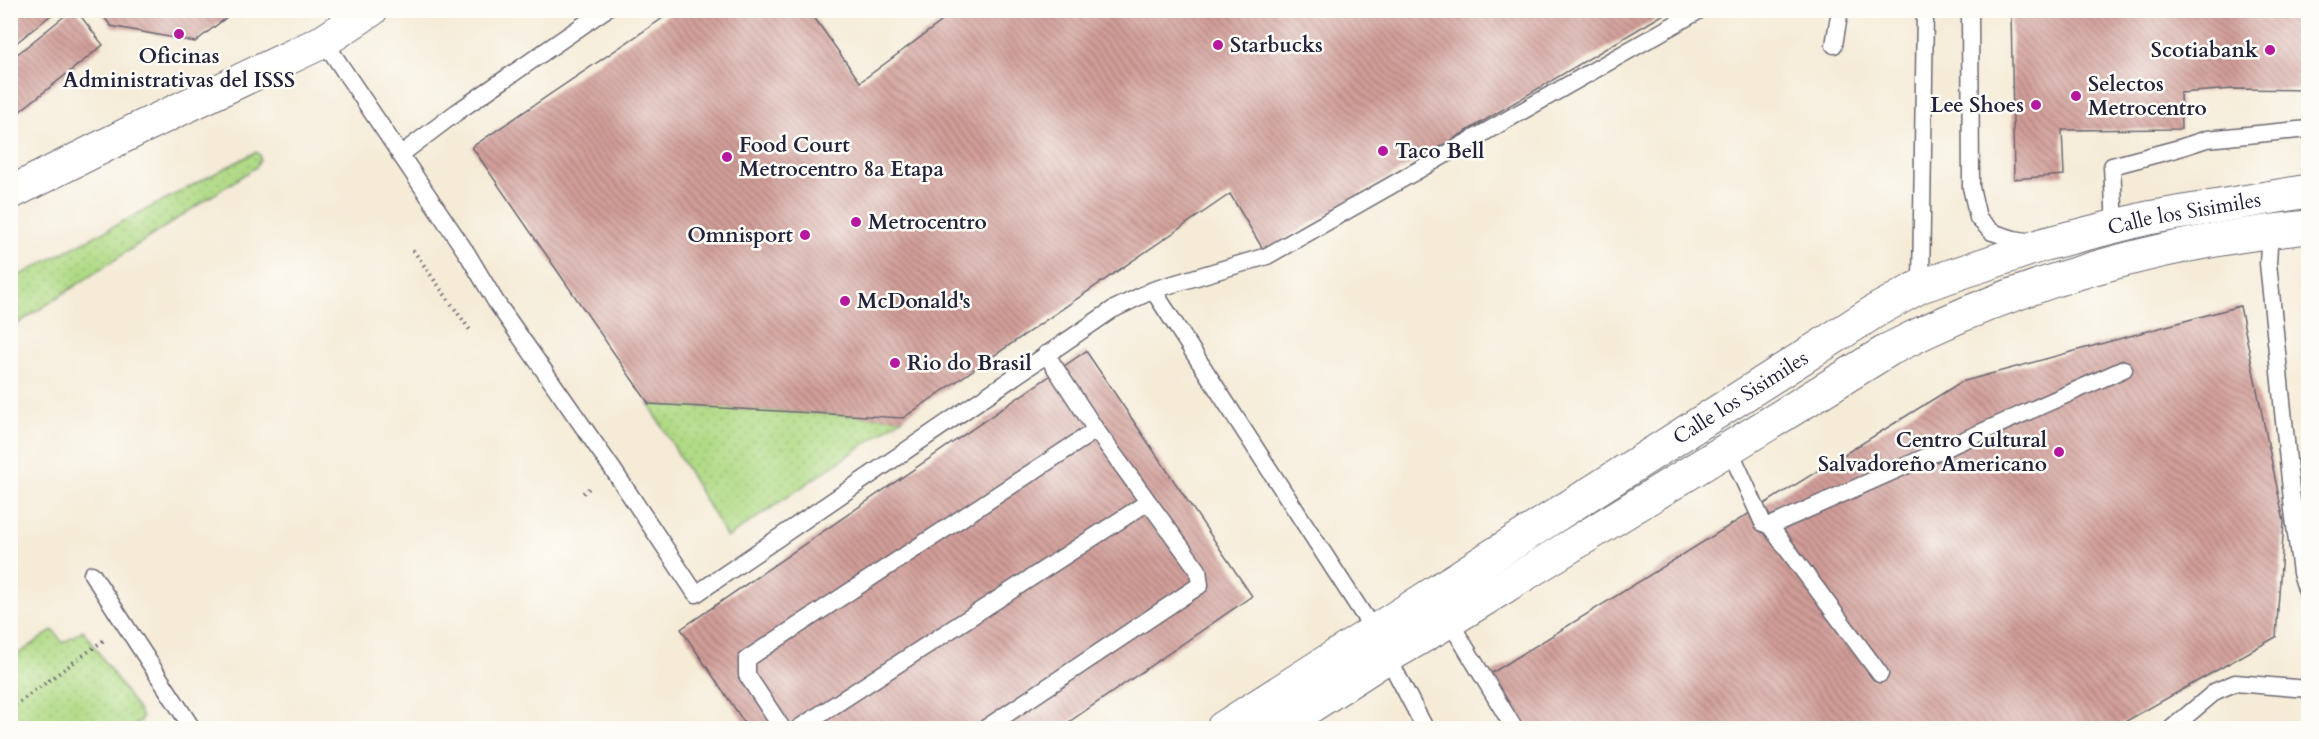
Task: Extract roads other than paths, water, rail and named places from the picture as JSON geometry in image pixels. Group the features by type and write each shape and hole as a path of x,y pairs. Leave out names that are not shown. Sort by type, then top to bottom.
{"main road":[{"path":"10,193 140,128 324,41 371,10"},
{"name":"Calle los Sisimiles","path":"1277,729 1380,644 1432,593 1877,310 1921,286 2044,244 2115,226 2198,208 2308,191"},
{"name":"Calle los Sisimiles","path":"1223,729 1380,644 1449,621 1890,349 1934,326 2055,279 2156,253 2270,231 2308,227"}],"lane":[{"path":"400,155 457,112 605,10"},
{"path":"324,41 468,255 496,302 614,471 696,594 1112,310 1153,290 1267,256 1700,10"},
{"path":"1834,45 1840,10"},
{"path":"1921,286 1925,10"},
{"path":"1970,10 1971,187 1977,218 1992,232 2014,239 2044,244"},
{"path":"2115,226 2112,166 2207,139 2308,129"},
{"path":"2270,231 2268,263 2301,510 2301,573 2308,595"},
{"path":"1153,290 1380,644 1425,729"},
{"path":"987,729 1200,585 1197,570 1096,430 1046,354"},
{"path":"1770,526 2124,369"},
{"path":"782,729 747,675 747,659 1096,430"},
{"path":"1729,448 1763,522 1770,526 1880,674"},
{"path":"800,729 1148,502"},
{"path":"92,574 192,729"},
{"path":"1432,593 1514,729"},
{"path":"2172,729 2216,692 2235,683 2308,689"}],"place":[{"name":"Oficinas Administrativas del ISSS","path":"179,34"},
{"name":"Starbucks","path":"1218,45"},
{"name":"Scotiabank","path":"2270,50"},
{"name":"Selectos Metrocentro","path":"2076,96"},
{"name":"Lee Shoes","path":"2036,105"},
{"name":"Taco Bell","path":"1383,151"},
{"name":"Food Court Metrocentro 8a Etapa","path":"727,157"},
{"name":"Metrocentro","path":"856,222"},
{"name":"Omnisport","path":"805,235"},
{"name":"McDonald's","path":"845,301"},
{"name":"Rio do Brasil","path":"895,363"},
{"name":"Centro Cultural Salvadoreño Americano","path":"2059,452"}]}
